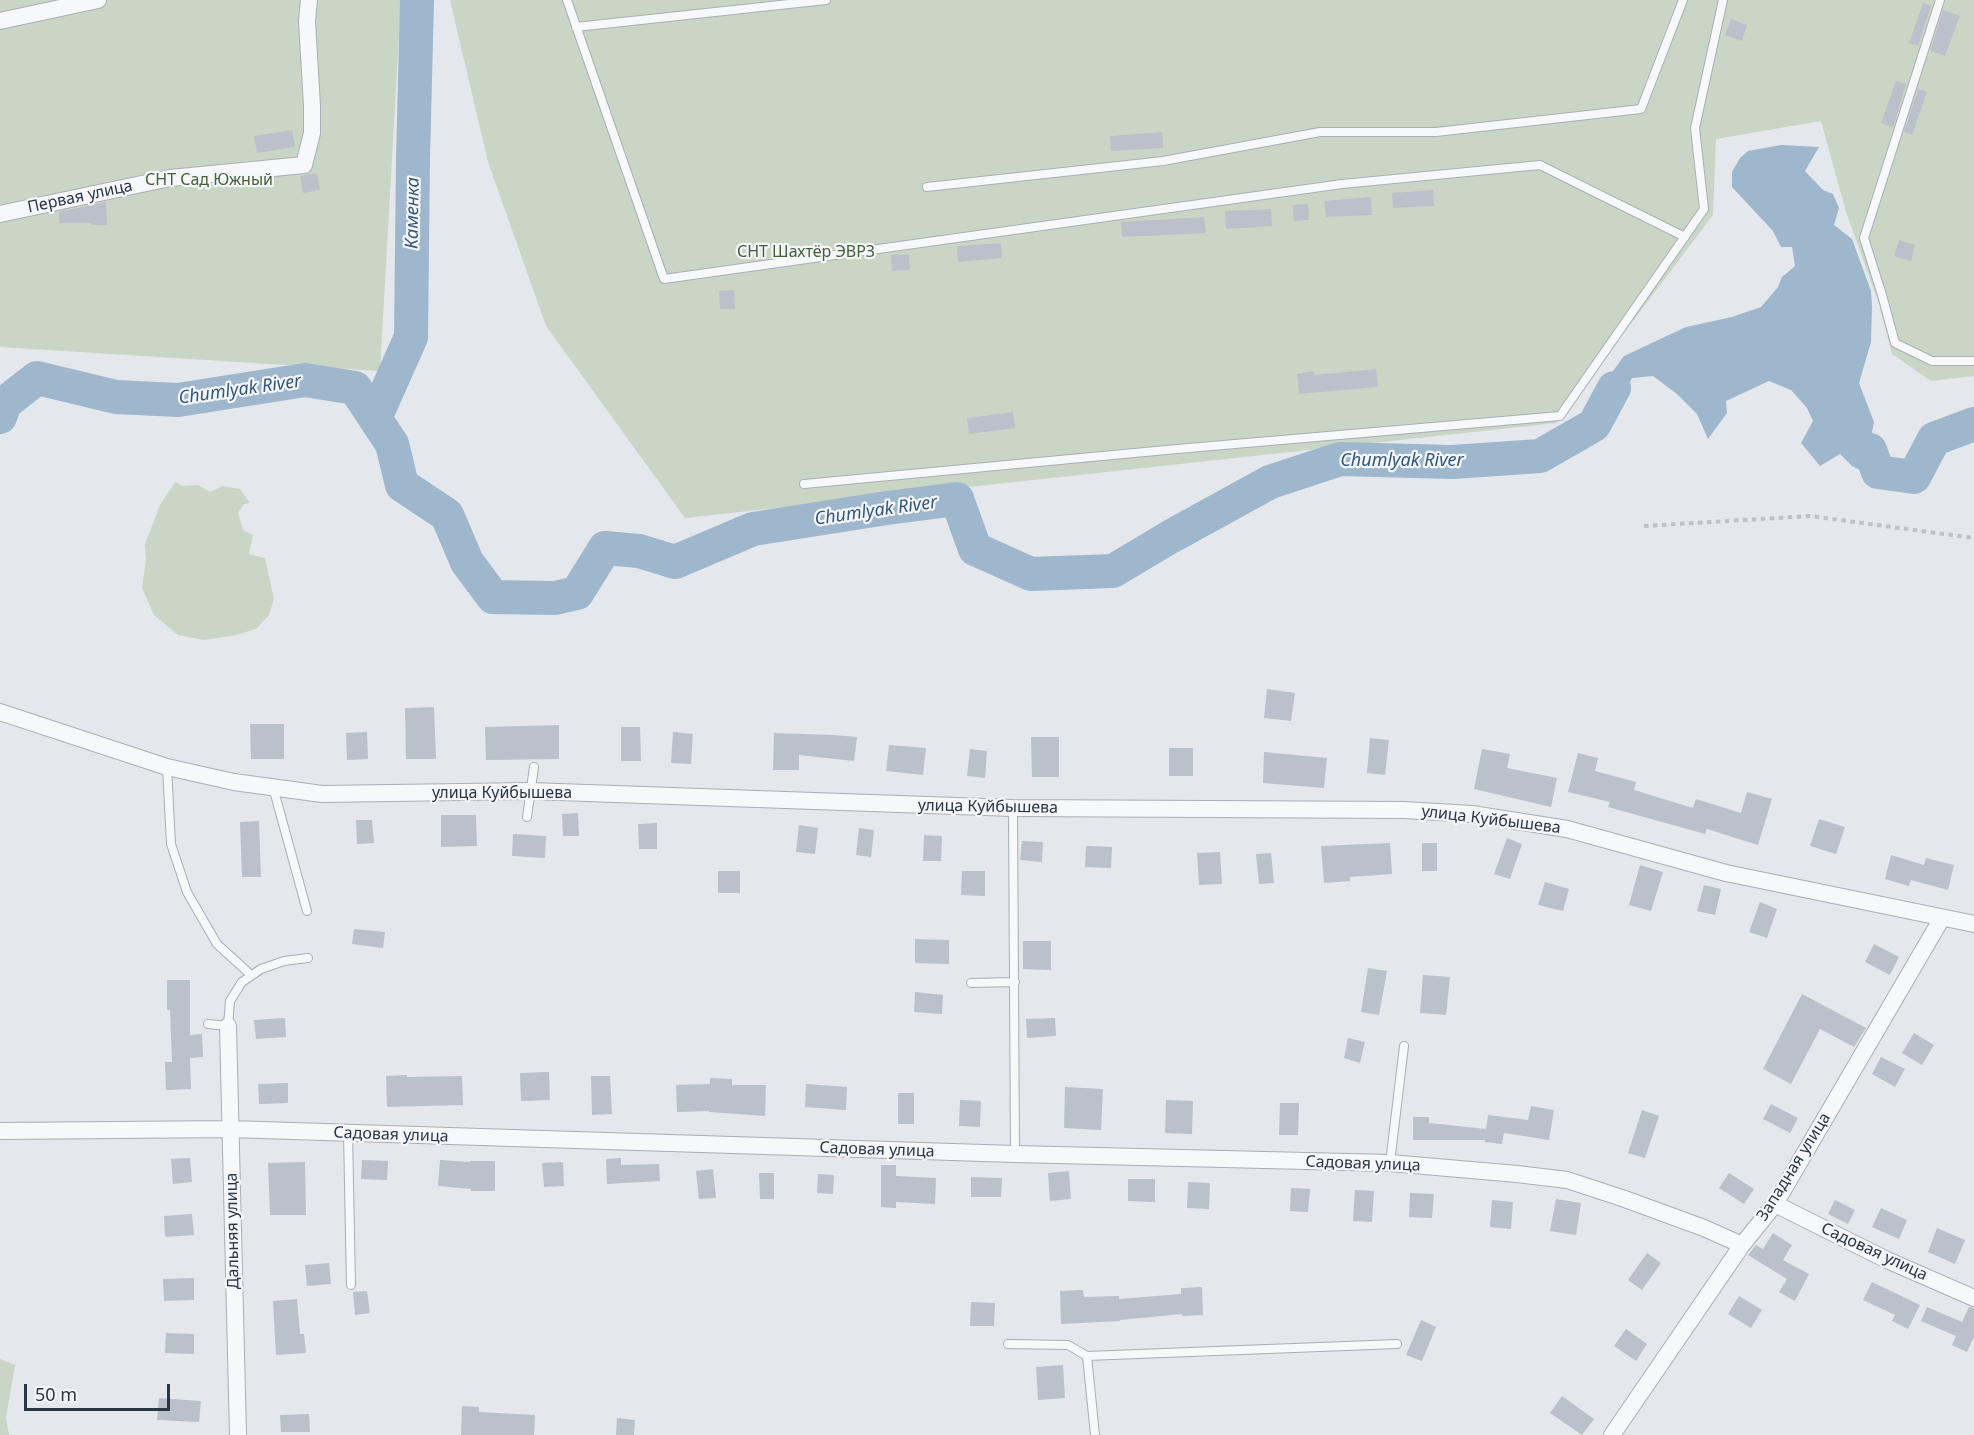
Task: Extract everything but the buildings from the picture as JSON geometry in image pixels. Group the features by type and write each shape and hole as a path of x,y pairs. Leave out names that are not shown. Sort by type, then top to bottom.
{"street":[{"path":"0,21 98,0"},
{"name":"Первая улица","path":"0,214 170,178 304,165 312,133 307,21 309,0"},
{"name":"улица Куйбышева","path":"0,712 167,767 234,782 322,794 531,791 1013,808 1404,810 1472,814 1567,829 1726,873 1974,924"},
{"name":"Западная улица","path":"1612,1435 1742,1245 1775,1204 1942,918"},
{"name":"Дальняя улица","path":"228,1026 238,1435"},
{"name":"Садовая улица","path":"0,1131 230,1129 1015,1154 1390,1163 1566,1180 1623,1198 1704,1228 1742,1245"},
{"name":"Садовая улица","path":"1775,1204 1887,1260 1974,1298"}],"lane":[{"path":"567,0 664,279 1342,184 1540,165 1685,237"},
{"path":"576,27 826,0"},
{"path":"927,187 1163,161 1320,132 1436,132 1641,109 1683,0"},
{"path":"804,484 1560,416 1704,209 1695,128 1723,0"},
{"path":"1940,0 1864,238 1895,343 1932,361 1974,361"},
{"path":"167,767 171,844 187,892 217,944 251,975"},
{"path":"527,817 534,767"},
{"path":"273,787 306,911"},
{"path":"1013,808 1016,982 1015,1154"},
{"path":"208,1024 228,1026 230,1001 242,982 251,975 284,961 308,958"},
{"path":"971,983 1016,982"},
{"path":"1390,1163 1404,1046"},
{"path":"348,1133 351,1286"},
{"path":"1008,1344 1068,1345 1087,1356 1397,1344"},
{"path":"1087,1356 1095,1435"}],"path":[{"path":"1644,526 1810,516 1974,538"}],"green space":[{"name":"СНТ Сад Южный","path":"0,0 401,0 380,371 0,347"},
{"name":"СНТ Шахтёр ЭВРЗ","path":"450,0 1974,0 1974,376 1931,381 1892,354 1879,304 1846,212 1821,121 1716,139 1713,215 1556,423 685,518 546,326 488,162"},
{"path":"175,482 182,486 198,485 210,492 222,486 240,489 250,503 244,504 238,513 243,530 253,535 249,554 265,558 274,599 269,615 256,629 204,640 178,635 154,615 142,588 146,560 145,544 160,505"},
{"path":"0,1359 15,1365 6,1418 9,1435 0,1435"}],"water":[{"path":"1781,145 1819,147 1805,171 1823,190 1833,194 1839,208 1834,225 1852,239 1871,291 1871,342 1859,383 1874,422 1872,432 1882,464 1902,468 1902,482 1884,482 1852,466 1840,454 1820,466 1801,443 1813,421 1807,408 1791,390 1769,381 1726,401 1727,413 1708,439 1697,414 1677,394 1653,376 1632,378 1620,403 1616,420 1596,439 1586,419 1589,404 1624,356 1686,327 1732,317 1761,307 1778,287 1782,277 1795,266 1792,247 1781,247 1773,231 1732,187 1732,172 1740,158 1748,151"}],"waterway":[{"name":"Каменка","path":"375,418 411,337 417,0"},
{"name":"Chumlyak River","path":"0,417 5,403 37,378 116,397 178,400 305,380 355,388 392,444 402,485 447,515 467,562 493,597 555,598 577,593 605,548 639,551 675,562 753,529 957,499 975,549 1031,574 1113,571 1270,482 1340,459 1452,462 1540,456 1594,425 1614,388"},
{"name":"Chumlyak River","path":"1870,450 1878,472 1914,477 1934,439 1974,424"}]}
